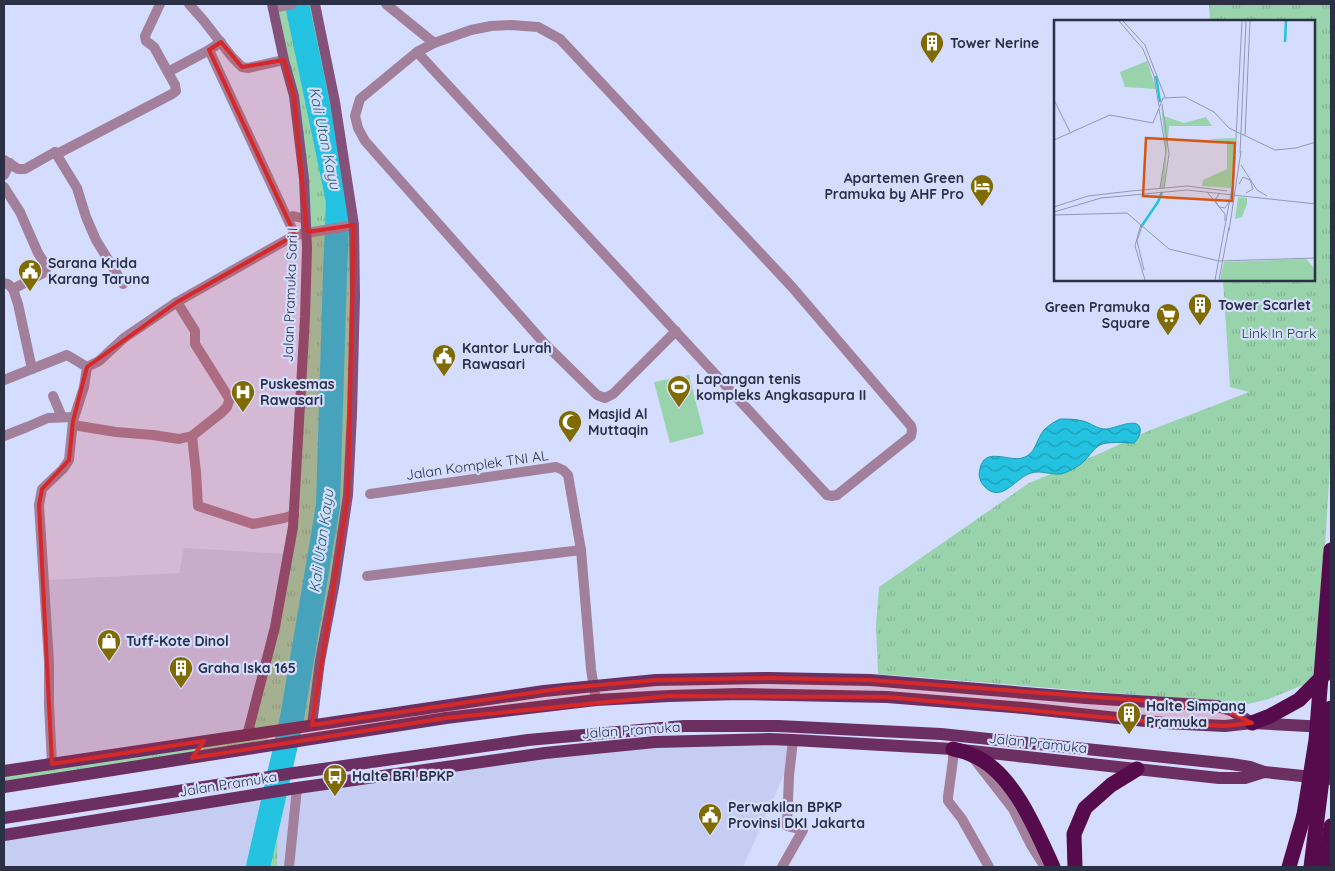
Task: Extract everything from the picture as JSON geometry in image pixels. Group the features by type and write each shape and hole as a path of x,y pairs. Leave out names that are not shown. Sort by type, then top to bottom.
{"highway":[{"path":"1299,867 1304,815 1316,740 1331,550"},
{"path":"1252,723 1270,716 1299,700 1331,668"},
{"path":"1312,867 1327,778 1331,708"},
{"path":"953,749 983,760 1001,776 1021,801 1053,867"},
{"path":"1075,867 1074,834 1085,808 1111,785 1137,769"},
{"path":"1289,867 1304,815"},
{"path":"1325,867 1331,826"}],"main road":[{"path":"4,787 192,758 280,737 309,726 544,691 656,680 770,678 870,680 1216,706 1232,710 1252,723"},
{"path":"870,680 887,697"},
{"path":"4,771 247,736 306,740 446,718 596,700 668,696 740,694 887,697 1024,708 1164,723 1225,726 1252,723 1330,727"},
{"path":"655,742 684,726"},
{"name":"Jalan Pramuka","path":"4,818 294,773 528,740 684,726 778,726 930,733 1232,764 1264,772 1327,778"},
{"path":"930,733 953,749"},
{"name":"Jalan Pramuka","path":"4,835 292,788 544,753 655,742 793,740 953,749 1231,779 1245,778 1264,772"},
{"path":"192,758 204,741"}],"street":[{"path":"4,175 7,162 18,169 25,168 56,152 59,153 176,91 176,87 154,47 146,41 145,36 160,4"},
{"path":"189,4 242,67 248,68 284,60"},
{"path":"309,726 336,582 348,495 354,371 352,225 335,102 315,4"},
{"path":"386,4 434,43"},
{"name":"Jalan Pramuka Sari I","path":"247,736 275,627 294,527 305,317 308,232 304,179 294,96 284,60 280,5"},
{"path":"417,52 676,331 827,496 837,494 911,436 911,426 792,288 560,39 538,27 511,25 478,29 434,43 417,52 360,99 355,116 358,128 365,141 544,343 597,395 605,398 613,394 676,331"},
{"path":"168,72 221,42"},
{"path":"209,50 295,235"},
{"path":"56,152 77,188 96,240 122,284"},
{"path":"4,187 20,212 38,253 47,267 45,272 13,289"},
{"path":"292,216 306,219"},
{"path":"87,367 99,360 124,338 177,302 295,235 352,225"},
{"path":"4,283 13,289 18,304 32,369"},
{"path":"4,436 48,418 62,417 116,432 179,439 192,436 221,413 227,406 229,398 195,344 195,332 177,302"},
{"path":"4,380 67,355 87,367"},
{"path":"52,764 49,662 39,505 42,490 64,469 69,460 74,421 84,387 87,367"},
{"path":"53,396 62,417"},
{"path":"192,436 198,506 253,524 294,515"},
{"name":"Jalan Komplek TNI AL","path":"370,494 556,467 563,470 568,475 581,550 596,700"},
{"path":"367,576 581,550"},
{"path":"782,867 802,830 787,826 793,740"},
{"path":"953,749 948,801 962,819 989,867"},
{"path":"970,754 1013,809 1031,845 1045,867"},
{"path":"289,867 292,788"}],"highlighted area":[{"path":"221,42 242,67 284,60 294,96 307,232 354,225 348,495 312,725 565,688 656,680 769,678 870,680 1217,706 1252,723 1225,726 1164,723 887,697 669,696 446,718 192,758 204,741 52,764 39,505 42,489 69,460 73,421 87,367 177,302 295,235 209,50"}],"shaded area":[{"path":"184,548 288,554 247,736 52,764 48,580 179,573"},
{"path":"799,741 743,867 4,867 4,833 545,753"}],"green space":[{"path":"272,4 315,4 355,227 348,495 310,723 266,733 270,745 4,787 4,771 247,735 289,554 307,232 294,96"},
{"name":"Link In Park","path":"1209,4 1331,4 1331,450 1317,674 1306,684 1269,699 1248,704 878,674 876,624 879,587 1029,483 1148,431 1249,392 1230,387 1223,281 1315,281 1315,20 1210,20"},
{"name":"Lapangan tenis kompleks Angkasapura II","path":"689,375 704,434 670,443 654,382"},
{"path":"278,823 277,867 265,867 271,829"}],"water":[{"path":"1060,419 1080,420 1105,429 1132,423 1140,427 1140,433 1134,443 1100,445 1081,464 1063,473 1031,473 1025,475 1009,488 997,493 983,485 979,472 982,462 986,458 998,456 1017,459 1027,456 1033,450 1044,430"}],"waterway":[{"name":"Kali Utan Kayu","path":"258,867 292,718 328,506 338,201 297,4"}],"place":[{"name":"Tower Nerine","path":"932,64"},
{"name":"Apartemen Green Pramuka by AHF Pro","path":"982,207"},
{"name":"Sarana Krida Karang Taruna","path":"30,292"},
{"name":"Tower Scarlet","path":"1200,326"},
{"name":"Green Pramuka Square","path":"1168,336"},
{"name":"Kantor Lurah Rawasari","path":"444,377"},
{"name":"Lapangan tenis kompleks Angkasapura II","path":"679,408"},
{"name":"Puskesmas Rawasari","path":"243,413"},
{"name":"Masjid Al Muttaqin","path":"570,443"},
{"name":"Tuff-Kote Dinol","path":"109,662"},
{"name":"Graha Iska 165","path":"181,689"},
{"name":"Halte Simpang Pramuka","path":"1129,735"},
{"name":"Halte BRI BPKP","path":"335,797"},
{"name":"Perwakilan BPKP Provinsi DKI Jakarta","path":"710,836"}]}
